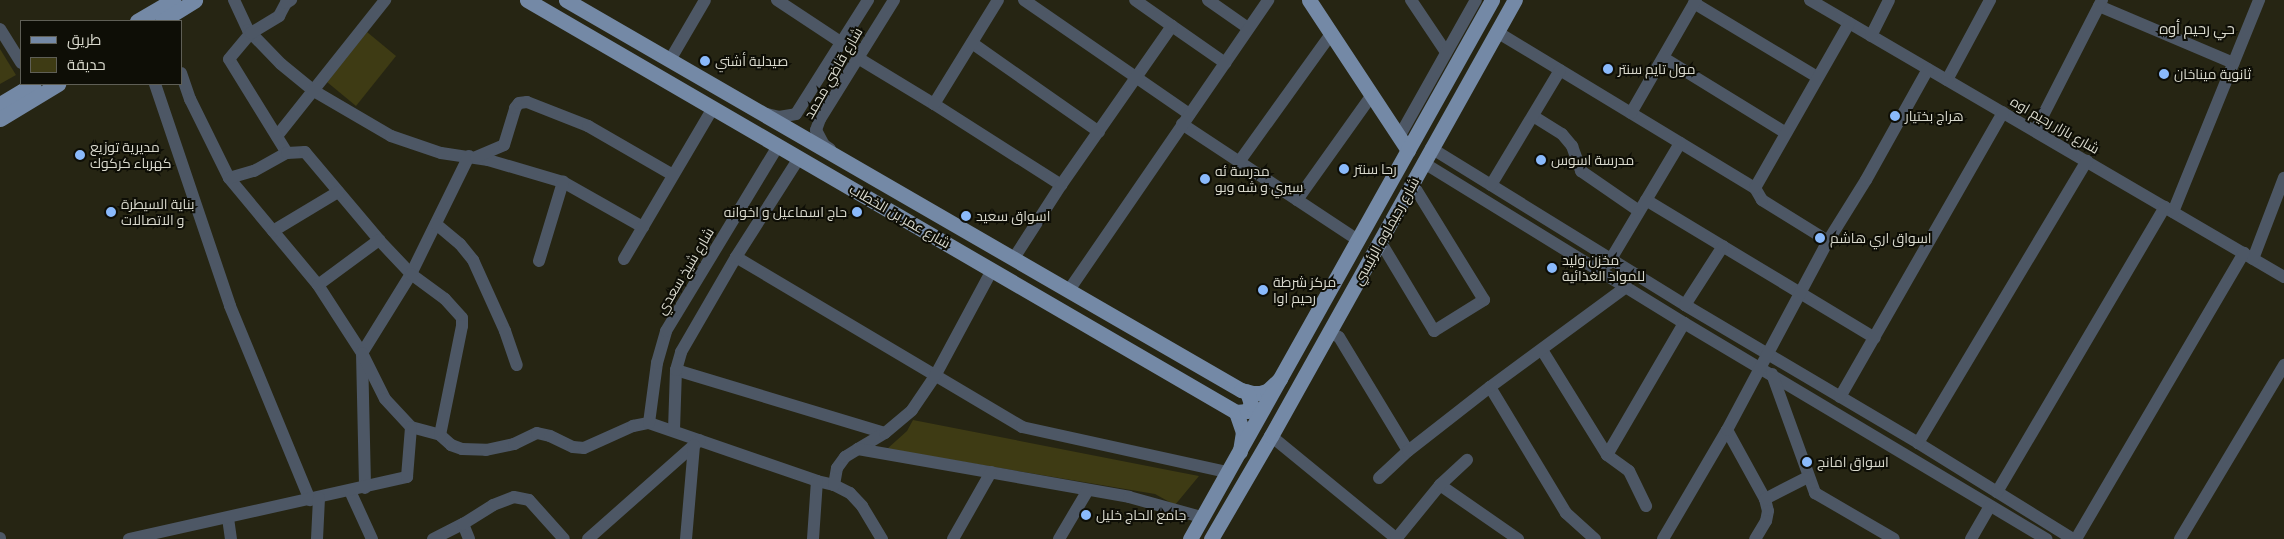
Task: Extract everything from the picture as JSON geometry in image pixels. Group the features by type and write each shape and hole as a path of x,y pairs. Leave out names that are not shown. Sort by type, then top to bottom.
{"main road":[{"path":"139,20 173,0"},
{"path":"165,20 195,0"},
{"name":"شارع عمر بن الخطاب","path":"527,0 1236,412"},
{"path":"1309,0 1408,150"},
{"name":"شارع رحيماوه الرئيسي","path":"1190,539 1492,0"},
{"name":"شارع رحيماوه الرئيسي","path":"1211,539 1516,0"},
{"name":"شارع عمر بن الخطاب","path":"573,2 617,30 1247,392"},
{"path":"608,47 617,30"},
{"path":"0,104 31,85"},
{"path":"0,119 56,85"},
{"path":"933,236 944,218"},
{"path":"1355,245 1351,259 1354,263 1369,261"},
{"path":"1338,275 1348,270 1352,273 1355,285"},
{"path":"1138,355 1148,336"},
{"path":"1240,452 1243,432 1241,420 1236,412 1247,411 1251,404 1247,392 1267,390 1280,379"}],"street":[{"path":"234,0 251,34 281,64 314,91 391,136 441,153 472,157 562,182 643,227"},
{"path":"287,153 229,59 251,34 278,16 286,3 292,0"},
{"path":"277,136 386,0"},
{"path":"670,60 705,0"},
{"path":"777,0 842,42"},
{"name":"شارع قاضي محمد","path":"753,108 779,118 796,114 868,0"},
{"name":"شارع قاضي محمد","path":"839,158 824,145 816,130 820,119 894,0"},
{"path":"934,104 998,0"},
{"path":"1024,0 1137,78 1239,162 1297,200 1355,245"},
{"path":"1135,0 1224,63"},
{"path":"1208,0 1248,28"},
{"path":"1069,290 1268,0"},
{"path":"1411,0 1446,52"},
{"path":"1399,137 1476,0"},
{"name":"شارع بازار رحيم اوه","path":"1810,0 2284,276"},
{"path":"1871,36 1889,0"},
{"path":"1948,80 1990,0"},
{"path":"1997,492 2169,210 2259,0"},
{"path":"1631,113 1695,2 1817,77"},
{"path":"2035,131 2101,3 2233,63"},
{"path":"1755,188 1817,77 1850,23"},
{"path":"1014,258 1061,186 1172,26"},
{"path":"0,29 20,61"},
{"path":"1497,32 1755,188 1762,200 1828,241"},
{"path":"1239,162 1331,34"},
{"path":"972,43 1100,132"},
{"path":"858,58 934,104 1061,186"},
{"path":"1664,58 1786,133"},
{"path":"1662,539 1727,430 1828,241 1866,180 1928,69"},
{"path":"1491,185 1560,70"},
{"path":"182,76 190,99 229,178 318,285 362,353 385,399 411,427 440,436 451,445 462,449 486,450 514,444 536,433 544,433 573,447 584,448 632,426 649,422 674,430 697,442 834,485 850,493 862,506 882,539"},
{"path":"154,85 230,306 315,499 317,539"},
{"path":"1297,200 1372,95"},
{"path":"500,164 515,108 519,103 527,102 588,126 673,175"},
{"path":"624,259 713,108"},
{"path":"1840,397 2003,112"},
{"path":"1533,116 1562,134 1572,146 1581,171 1639,211"},
{"path":"1603,273 1680,143"},
{"path":"365,488 362,353 411,274 462,170 472,157 504,145"},
{"name":"شارع شيخ سعدي","path":"649,422 657,363 666,330 778,146"},
{"path":"1431,148 1685,304 2075,539 2249,256 2284,178"},
{"path":"229,178 254,171 287,153 305,152 379,240 411,274 445,299 462,318 440,436"},
{"path":"441,153 462,170"},
{"path":"1438,171 1445,156"},
{"path":"674,430 676,370 681,352 736,257 799,158"},
{"path":"1918,443 2087,161"},
{"path":"1424,163 1684,324 1772,374 2046,539"},
{"path":"539,261 562,182"},
{"path":"1380,241 1434,331 1484,300 1412,183"},
{"path":"273,231 338,192"},
{"path":"1646,200 1875,338"},
{"path":"436,224 460,244 473,260 505,332 517,365"},
{"path":"318,285 379,240"},
{"path":"1685,304 1723,246"},
{"path":"736,257 1022,427 1226,472"},
{"path":"834,485 837,468 845,457 885,433 912,410 935,376 992,270"},
{"path":"1379,478 1408,452 1490,387 1626,288"},
{"path":"1606,455 1684,324"},
{"path":"1329,332 1339,337 1408,452"},
{"path":"1542,350 1606,455 1629,471 1646,506"},
{"path":"2180,539 2284,365"},
{"path":"676,370 885,433"},
{"path":"1772,374 1815,493 1894,539"},
{"path":"1490,387 1566,513 1595,539"},
{"path":"129,539 155,536 407,477 411,427"},
{"path":"1727,430 1765,499 1768,511 1766,521 1755,539"},
{"path":"1271,436 1396,539 1440,485 1467,460"},
{"path":"588,539 697,442"},
{"path":"686,539 697,442"},
{"path":"858,449 1150,502 1202,517"},
{"path":"953,539 991,472"},
{"path":"1765,499 1808,477"},
{"path":"813,539 817,481"},
{"path":"1440,485 1518,539"},
{"path":"1058,539 1088,490"},
{"path":"350,491 372,539"},
{"path":"433,539 463,524 493,505 514,497 529,500 564,539"},
{"path":"1971,539 1990,506"},
{"path":"2025,526 2031,513"},
{"path":"228,518 231,539"},
{"path":"463,524 469,539"}],"green space":[{"path":"367,32 396,56 356,106 327,82"},
{"path":"0,49 16,75 0,84"},
{"path":"913,420 1199,476 1175,505 1155,494 887,449 907,431"}],"place":[{"name":"صيدلية أشتي","path":"705,61"},
{"name":"مول تايم سنتر","path":"1608,69"},
{"name":"ثانوية ميناخان","path":"2164,74"},
{"name":"هراج بختيار","path":"1895,116"},
{"name":"مديرية توزيع كهرباء كركوك","path":"80,155"},
{"name":"مدرسة اسوس","path":"1541,160"},
{"name":"رحا سنتر","path":"1344,169"},
{"name":"مدرسة ئه سيري و شه وبو","path":"1205,179"},
{"name":"بناية السيطرة و الاتصالات","path":"111,212"},
{"name":"حاج اسماعيل و اخوانه","path":"857,212"},
{"name":"اسواق سعيد","path":"966,216"},
{"name":"اسواق اري هاشم","path":"1820,238"},
{"name":"مخزن وليد للمواد الغذائية","path":"1552,268"},
{"name":"مركز شرطة رحيم اوا","path":"1263,290"},
{"name":"اسواق امانج","path":"1807,462"},
{"name":"جامع الحاج خليل","path":"1086,515"}],"district":[{"name":"حي رحيم أوه","path":"2197,29"}]}
